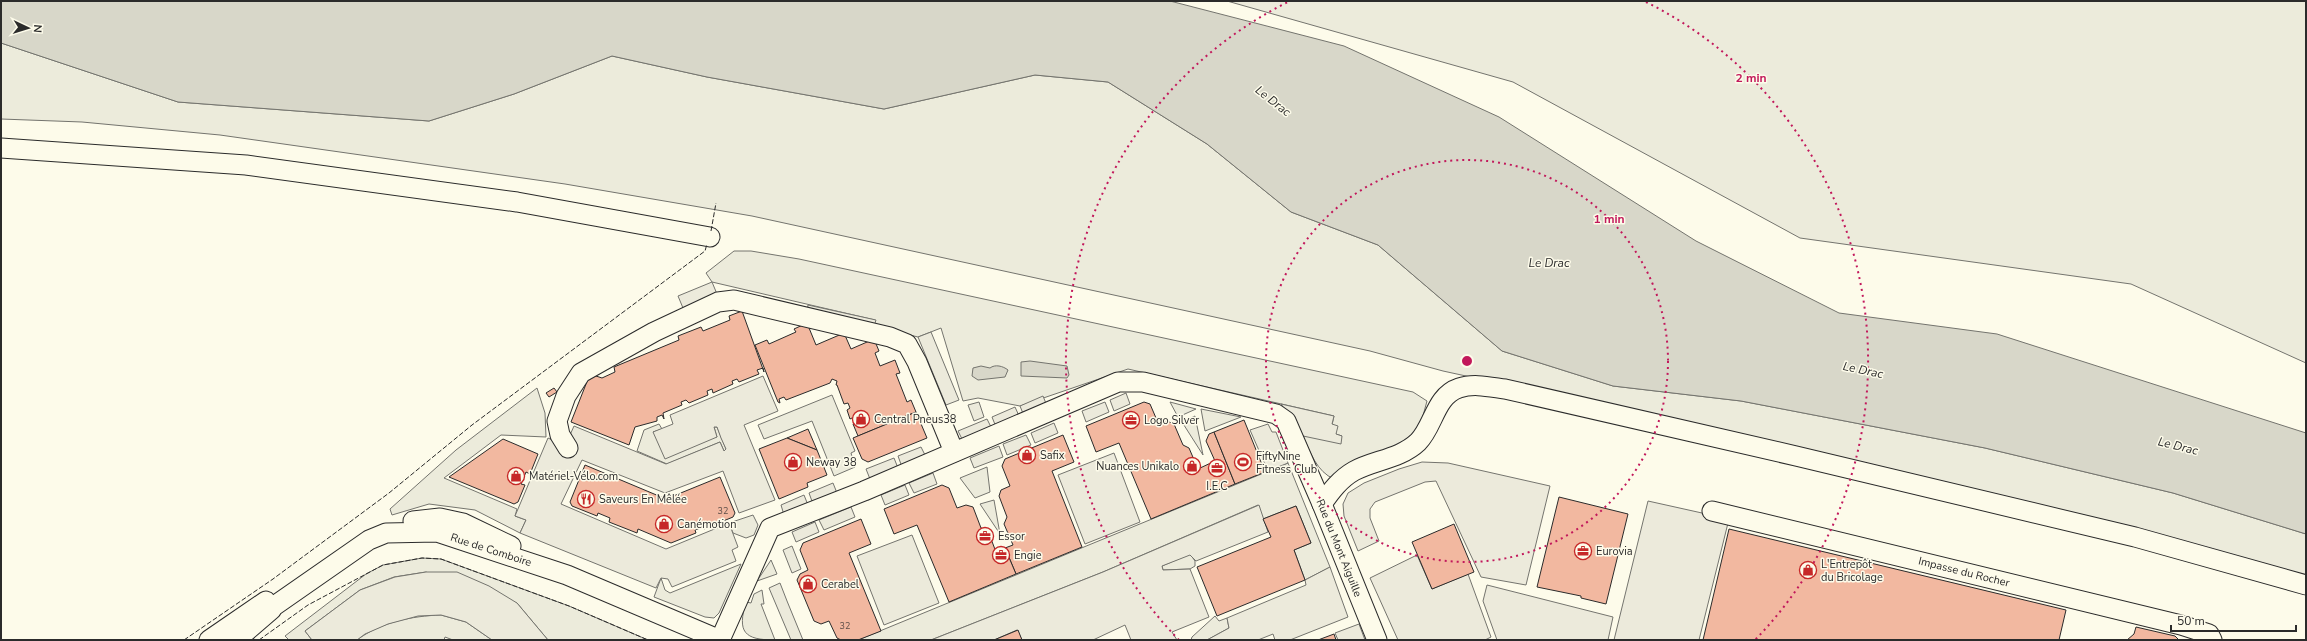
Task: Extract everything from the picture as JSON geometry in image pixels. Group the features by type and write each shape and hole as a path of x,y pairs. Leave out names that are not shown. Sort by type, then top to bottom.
{"highway":[{"path":"234,640 270,609"}],"street":[{"path":"1,148 246,165 517,202 710,237"},
{"path":"568,448 560,435 557,421 566,396 581,373 661,328 718,302 734,300 890,337 907,344 917,362 954,452"},
{"name":"Rue du Mont Aiguille","path":"712,638 770,528 1118,382 1143,382 1276,414 1286,421 1322,504 1377,640"},
{"path":"1322,504 1337,484 1354,471 1388,459 1417,443 1428,429 1439,403 1447,396 1459,388 1478,385 1513,391 1796,456 2128,535 2306,585"},
{"name":"Impasse du Rocher","path":"1712,511 2181,625 2211,637"},
{"path":"209,640 367,530 379,525 440,518 463,523 567,575"},
{"name":"Rue de Comboire","path":"225,640 369,540 386,533 436,532 567,575 712,638"}],"shaded area":[{"path":"1227,1 2306,1 2306,363 2131,284 1800,238 1513,82"},
{"path":"1,43 178,102 429,121 514,94 612,56 707,77 884,109 1035,75 1108,82 1207,144 1291,212 1378,245 1502,351 1613,386 1741,401 1985,448 2173,493 2306,534 2306,578 1613,408 1443,371 1370,351 752,216 565,184 220,135 82,122 1,119"},
{"path":"734,251 751,251 799,259 1413,392 1427,401 1421,423 1411,439 1334,479 1323,472 1319,467 1311,455 1303,436 1342,436 1336,434 1332,425 1334,416 1128,369 1020,406 978,398 963,401 941,328 918,337 874,326 875,320 712,282 706,273"},
{"path":"712,282 717,294 683,308 678,296"},
{"path":"808,305 876,320 874,326 807,311"},
{"path":"931,332 959,400 946,405 918,337"},
{"path":"763,376 778,411 744,425 775,500 739,513 723,471 665,493 582,460 561,504 666,549 729,523 738,547 732,550 736,561 672,587 668,579 661,578 656,588 520,533 526,520 515,516 548,438 561,444 570,435 574,426 666,464 720,442 724,451 726,449 717,427 714,427 717,437 665,459 653,432 673,424 670,415"},
{"path":"537,388 545,413 546,437 501,435 444,478 517,509 515,516 526,520 520,533 475,510 429,504 392,515 390,509 456,450"},
{"path":"1126,393 1130,404 1114,411 1110,400"},
{"path":"832,395 855,451 851,453 855,467 834,476 812,421 764,439 758,425"},
{"path":"1043,396 1047,406 1024,416 1020,406"},
{"path":"979,402 984,417 974,421 968,405"},
{"path":"1105,402 1109,412 1086,422 1082,411"},
{"path":"1170,402 1196,409 1178,417"},
{"path":"1281,404 1334,416 1332,424 1338,426 1336,434 1342,436 1341,444 1303,436"},
{"path":"1015,407 1020,418 996,427 992,417"},
{"path":"1201,409 1241,417 1205,431"},
{"path":"1195,416 1203,455 1182,422"},
{"path":"987,419 992,429 963,441 958,431"},
{"path":"1054,423 1058,433 1035,443 1031,433"},
{"path":"659,424 662,429 653,432 717,437 714,427 717,427 726,449 724,451 720,442 667,464 637,451 644,430"},
{"path":"1268,424 1272,432 1276,432 1288,463 1268,471 1250,430"},
{"path":"1026,435 1031,445 1007,455 1003,444"},
{"path":"999,446 1003,457 974,468 970,458"},
{"path":"921,447 926,457 902,467 898,456"},
{"path":"1114,453 1140,522 1085,544 1058,475"},
{"path":"894,458 898,468 870,479 866,469"},
{"path":"1422,462 1448,463 1550,486 1526,585 1481,577 1436,481 1425,482 1375,502 1370,509 1370,518 1379,541 1358,551 1344,516 1343,504 1348,493 1364,483 1399,469"},
{"path":"1288,463 1330,567 1305,580 1294,550 1311,543 1296,506 1263,519 1258,505 1103,572 931,640 858,640"},
{"path":"987,467 990,492 975,498 960,478"},
{"path":"933,473 937,484 914,493 909,483"},
{"path":"833,483 837,493 813,504 809,493"},
{"path":"905,485 909,495 885,505 881,495"},
{"path":"804,495 808,505 784,515 781,505"},
{"path":"994,500 1000,534 980,504"},
{"path":"1648,501 1729,519 1699,640 1614,640"},
{"path":"1259,505 1268,532 1196,561 1190,555 1162,566 1163,570 1190,569 1209,617 1172,632 1177,640 1131,640 1125,625 1093,640 1022,640 1017,630 994,640 931,640 1103,572"},
{"path":"851,507 855,517 824,530 819,520"},
{"path":"753,515 758,525 754,535 746,538 733,533 729,523"},
{"path":"815,522 819,532 796,542 792,532"},
{"path":"912,535 939,603 884,625 857,556"},
{"path":"792,546 801,569 792,573 783,550"},
{"path":"1190,554 1195,561 1195,566 1190,569 1163,570 1162,566"},
{"path":"1417,555 1432,589 1468,574 1491,637 1485,640 1398,640 1370,578"},
{"path":"422,558 441,559 569,606 648,640 548,640 517,603 426,572 394,577 360,590 305,631 312,640 289,640 285,636 366,574 383,565"},
{"path":"771,560 777,574 757,581"},
{"path":"741,564 719,613 714,618 705,617 654,597 661,578 665,590 670,593"},
{"path":"1330,567 1348,617 1290,640 1275,640 1273,634 1258,640 1207,640 1229,628 1227,618 1306,585 1305,580"},
{"path":"426,572 457,572 489,586 517,603 548,640 492,640 466,622 441,615 418,616 388,624 365,634 357,640 312,640 305,631 360,590 395,577"},
{"path":"780,583 803,640 791,640 769,588"},
{"path":"1487,585 1613,617 1608,640 1497,640 1483,601"},
{"path":"762,590 764,604 761,604 775,640 764,640 750,636 743,627 743,612 746,602 751,603 754,594"},
{"path":"441,615 466,622 492,640 453,640 445,637 444,640 357,640 386,624 419,617"},
{"path":"1215,616 1219,621 1227,618 1229,628 1207,640 1191,640 1192,637"},
{"path":"1359,624 1365,640 1338,640 1335,633"}],"water":[{"name":"Le Drac","path":"1,1 1170,1 1344,46 1499,117 1696,241 1839,313 1997,334 2306,433 2306,534 2173,493 1985,448 1741,401 1613,386 1502,351 1378,245 1291,212 1207,144 1108,82 1035,75 884,109 707,77 612,56 514,94 429,121 178,102 1,43"},
{"path":"1030,361 1067,366 1069,375 1067,378 1021,376 1021,362"},
{"path":"981,366 990,368 999,366 1008,370 1005,377 978,380 972,376 973,368"}],"building":[{"path":"742,311 763,368 757,370 759,374 739,382 737,379 732,381 733,384 713,393 712,389 707,391 708,395 689,403 686,400 681,402 682,405 663,413 664,419 662,415 657,417 657,421 635,427 629,445 571,422 590,374 602,378 615,372 614,367 679,340 678,336 701,327 703,331 730,320 729,316"},
{"path":"807,323 816,345 844,333 851,349 874,339 879,351 875,353 880,366 895,360 900,373 896,374 907,402 911,400 916,412 858,436 853,424 856,423 854,417 850,419 847,410 850,408 848,403 844,404 836,385 837,381 832,379 830,383 786,400 784,397 779,399 780,403 778,402 755,345 767,340 769,344 796,332 794,329"},
{"path":"554,388 557,392 549,397 546,393"},
{"path":"1144,402 1150,404 1159,425 1167,421 1174,424 1183,445 1189,448 1198,469 1215,461 1206,441 1209,434 1214,432 1235,484 1151,519 1119,443 1096,452 1086,426"},
{"path":"916,412 927,438 868,462 862,459 853,438"},
{"name":"FiftyNine Fitness Club","path":"1244,420 1265,472 1235,484 1214,432"},
{"path":"808,429 817,450 787,438"},
{"path":"1063,435 1074,462 1052,471 1082,547 1016,574 1005,548 1013,545 1004,524 1007,517 999,496 1001,490 1010,486 1002,466 1005,459"},
{"name":"Neway 38","path":"787,438 817,450 827,475 807,483 808,487 779,499 759,449"},
{"path":"503,439 538,454 530,474 526,472 521,484 525,485 518,502 514,504 449,477"},
{"path":"585,465 666,499 720,477 735,513 733,517 704,529 703,527 695,530 696,533 671,543 638,529 637,533 609,522 610,518 598,513 597,516 572,506 570,502"},
{"path":"942,485 949,488 957,508 966,505 973,507 981,528 988,531 996,552 1005,548 1016,574 949,602 917,525 894,534 884,509"},
{"name":"Eurovia","path":"1559,497 1628,514 1606,604 1581,598 1581,596 1537,587"},
{"path":"1296,506 1311,543 1294,550 1305,580 1217,616 1197,567 1271,537 1263,519"},
{"path":"861,519 871,544 849,553 881,631 858,640 841,640 837,638 829,621 821,624 814,621 797,580 800,574 808,570 800,550 803,543"},
{"path":"1454,524 1474,572 1432,589 1412,542"},
{"name":"L'Entrepôt du Bricolage","path":"1729,529 2066,610 2059,640 1703,640"},
{"path":"2136,627 2175,636 2179,640 2127,640 2134,634"},
{"path":"1018,630 1022,640 994,640"},
{"path":"1334,634 1336,640 1318,640"}],"fence":[{"path":"711,231 716,203"},
{"path":"184,640 273,579 389,493 472,425 705,251 707,244"},
{"path":"259,640 308,605 383,565 422,558 441,559 569,606 648,640"}],"place":[{"name":"Central Pneus38","path":"861,419"},
{"name":"Logo Silver","path":"1131,420"},
{"name":"Safix","path":"1027,455"},
{"name":"Neway 38","path":"793,462"},
{"name":"FiftyNine Fitness Club","path":"1243,462"},
{"name":"Nuances Unikalo","path":"1192,466"},
{"name":"I.E.C","path":"1217,468"},
{"name":"Matériel-Vélo.com","path":"516,476"},
{"name":"Saveurs En Mêlée","path":"586,499"},
{"name":"Canémotion","path":"664,524"},
{"name":"Essor","path":"985,536"},
{"name":"Eurovia","path":"1583,551"},
{"name":"Engie","path":"1001,555"},
{"name":"L'Entrepôt du Bricolage","path":"1808,570"},
{"name":"Cerabel","path":"808,584"}]}
